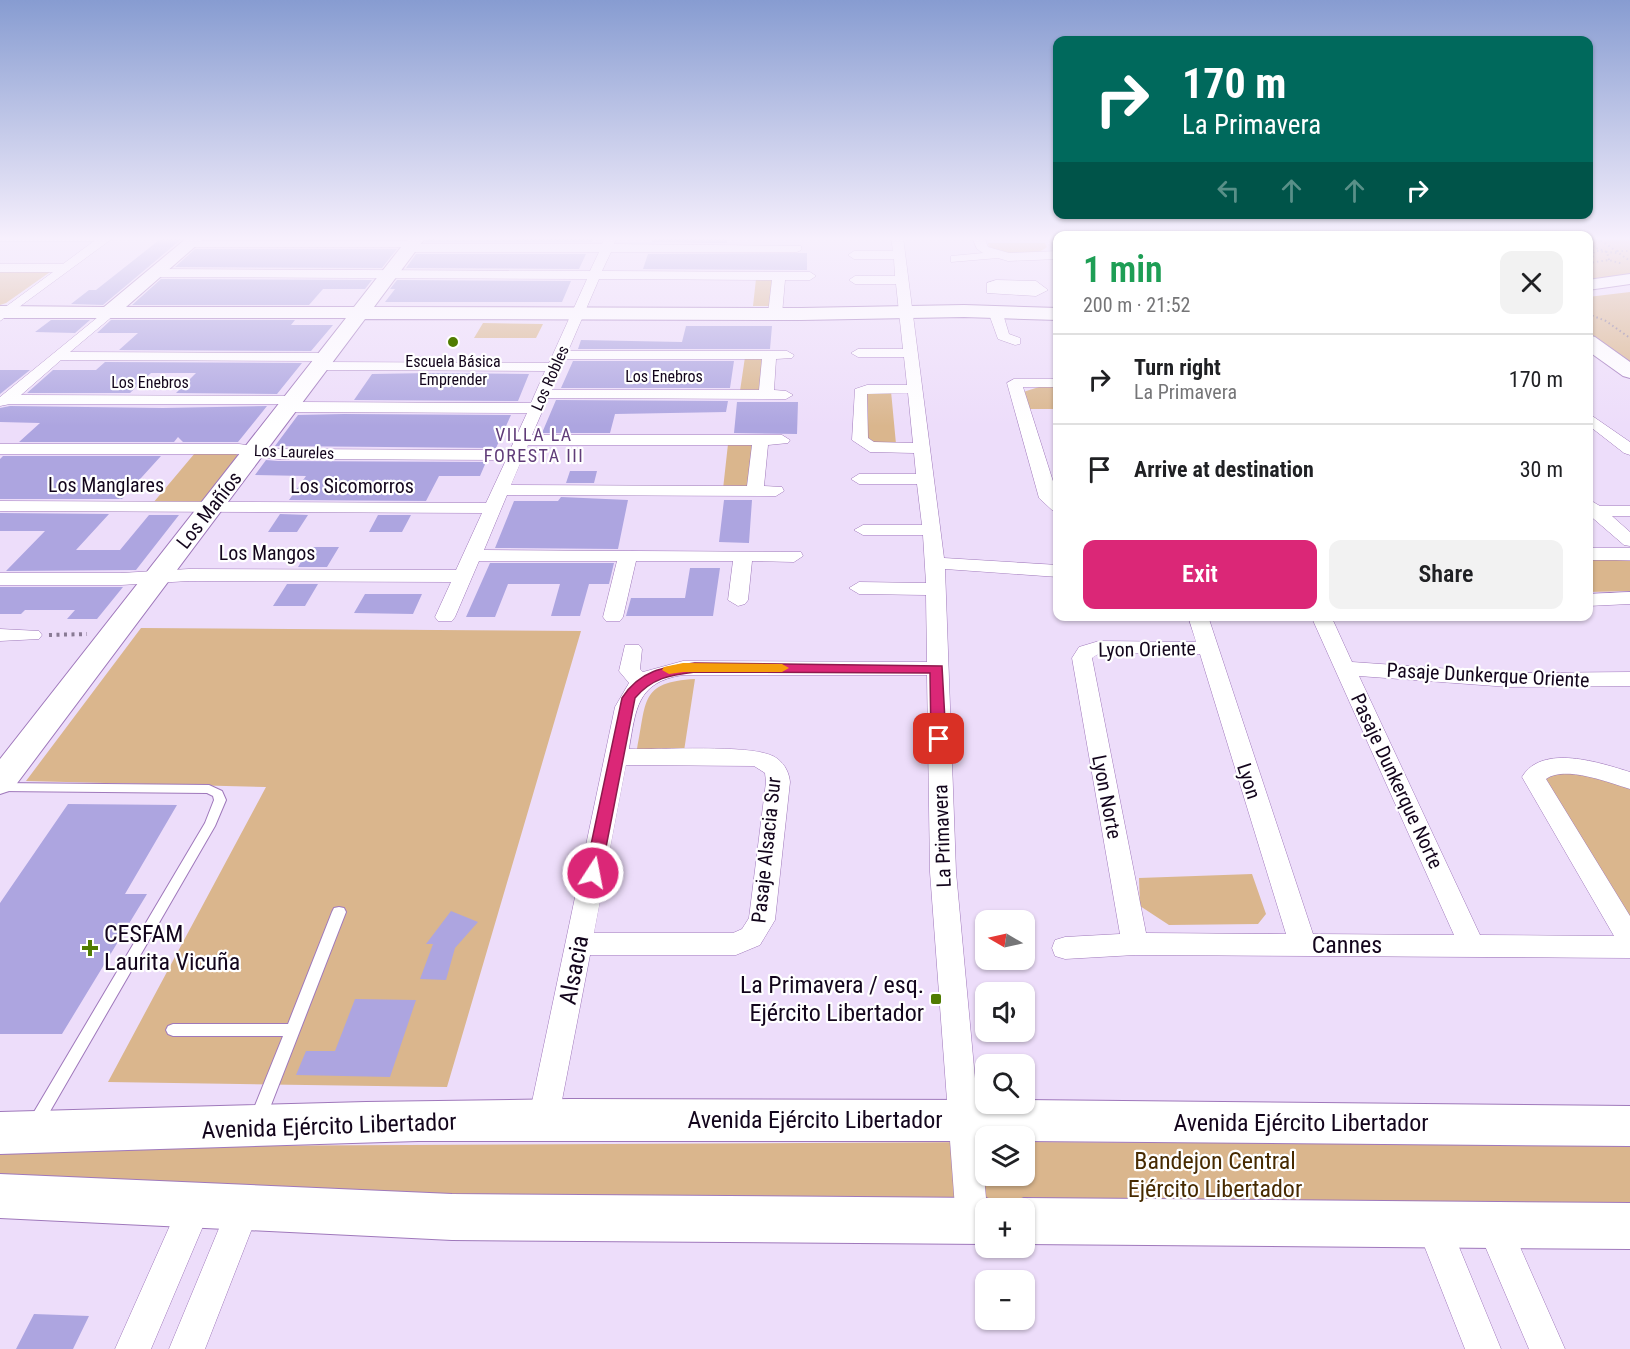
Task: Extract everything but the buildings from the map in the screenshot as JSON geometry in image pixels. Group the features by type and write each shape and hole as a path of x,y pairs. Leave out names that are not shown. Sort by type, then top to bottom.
{"street":[{"path":"2,314 22,300"},
{"path":"3,402 124,300"},
{"name":"Los Mañíos","path":"0,782 371,300"},
{"name":"Los Robles","path":"445,617 584,300"},
{"path":"775,314 776,300"},
{"name":"La Primavera","path":"904,300 935,577 946,934 964,1120 976,1198"},
{"path":"1027,300 1031,314"},
{"path":"2,314 109,312 1053,314"},
{"path":"996,314 1003,336 1014,341"},
{"path":"1593,345 1630,372"},
{"path":"858,353 910,353"},
{"path":"766,395 770,355"},
{"path":"57,356 323,362 557,361 787,355"},
{"path":"1053,382 1014,382 1048,498 1053,503"},
{"path":"915,389 867,389 860,392 860,440 862,444 870,447 922,448"},
{"name":"Los Enebros","path":"3,402 291,404 786,395"},
{"path":"1593,421 1630,450"},
{"path":"755,491 760,440"},
{"name":"Los Laureles","path":"0,449 254,451 278,454 782,440"},
{"path":"860,479 925,479"},
{"path":"500,490 776,491"},
{"name":"Los Manglares","path":"0,506 211,507"},
{"name":"Los Sicomorros","path":"211,507 493,508"},
{"path":"1593,508 1630,511"},
{"path":"1593,509 1630,541"},
{"path":"863,530 931,530"},
{"path":"1593,554 1630,554"},
{"path":"472,555 794,556"},
{"path":"613,617 628,555"},
{"path":"738,600 743,556"},
{"path":"859,588 935,577 991,576 1020,571 1053,571"},
{"name":"Los Mangos","path":"0,579 463,576"},
{"path":"1593,600 1630,598"},
{"name":"Lyon","path":"1200,621 1303,945"},
{"name":"Pasaje Dunkerque Norte","path":"1324,621 1472,946"},
{"path":"0,635 32,635"},
{"name":"Lyon Oriente","path":"1086,651 1099,647 1208,648"},
{"path":"632,649 629,671 641,682 661,672 683,668 937,669"},
{"name":"Lyon Norte","path":"1086,651 1082,662 1136,944"},
{"name":"Pasaje Dunkerque Oriente","path":"1345,669 1532,681 1630,679"},
{"name":"Alsacia","path":"543,1121 628,698 641,682"},
{"name":"Pasaje Alsacia Sur","path":"579,944 727,944 751,937 762,920 778,782 775,769 770,764 754,758 616,757"},
{"path":"1626,779 1598,770 1546,768 1536,773 1535,782 1630,939"},
{"name":"Cannes","path":"1065,948 1136,944 1630,947"},
{"name":"Avenida Ejército Libertador","path":"15,1133 416,1121 964,1120 1630,1126"},
{"path":"0,1196 452,1217 975,1221"},
{"path":"133,1349 196,1205"},
{"path":"187,1349 244,1208"},
{"path":"1035,1221 1630,1226"},
{"path":"1432,1225 1483,1349"},
{"path":"1493,1225 1546,1349"}],"lane":[{"path":"0,787 209,789 218,794 220,800 211,823 15,1133"},
{"path":"255,1127 339,912"},
{"path":"173,1030 292,1030"}],"path":[{"path":"1593,316 1606,321 1630,338"},
{"path":"32,635 115,633"}],"green space":[{"path":"0,300 10,300 6,303 0,305"},
{"path":"754,300 773,300 773,306 753,306"},
{"path":"1593,300 1630,300 1630,368 1593,339"},
{"path":"483,323 543,324 536,338 474,338"},
{"path":"745,357 764,357 760,392 740,391"},
{"path":"1039,387 1053,387 1053,409 1026,409 1020,393"},
{"path":"891,391 896,444 867,442 865,393"},
{"path":"728,444 752,444 748,489 723,489"},
{"path":"195,453 236,453 238,457 203,501 197,504 153,503"},
{"path":"1593,558 1630,561 1630,591 1593,592"},
{"path":"141,628 581,631 447,1087 108,1082 266,787 26,781"},
{"path":"695,679 684,751 637,749 649,697 664,685"},
{"path":"1585,773 1630,789 1630,928 1544,778 1557,774"},
{"path":"1252,874 1266,914 1258,924 1169,925 1140,906 1139,878"},
{"name":"Bandejon Central Ejército Libertador","path":"975,1142 975,1186 1035,1186 1035,1142 1630,1145 1630,1210 1035,1208 1035,1198 975,1198 975,1207 898,1207 0,1182 0,1145"}],"slow traffic":[{"path":"669,670 782,668"}],"place":[{"name":"Escuela Básica Emprender","path":"453,342"},
{"name":"CESFAM Laurita Vicuña","path":"90,948"},
{"name":"La Primavera / esq. Ejército Libertador","path":"936,999"}],"district":[{"name":"VILLA LA FORESTA III","path":"534,444"}],"route":[{"path":"593,873 628,698 634,689 650,676 683,668 937,669 939,739"}]}
